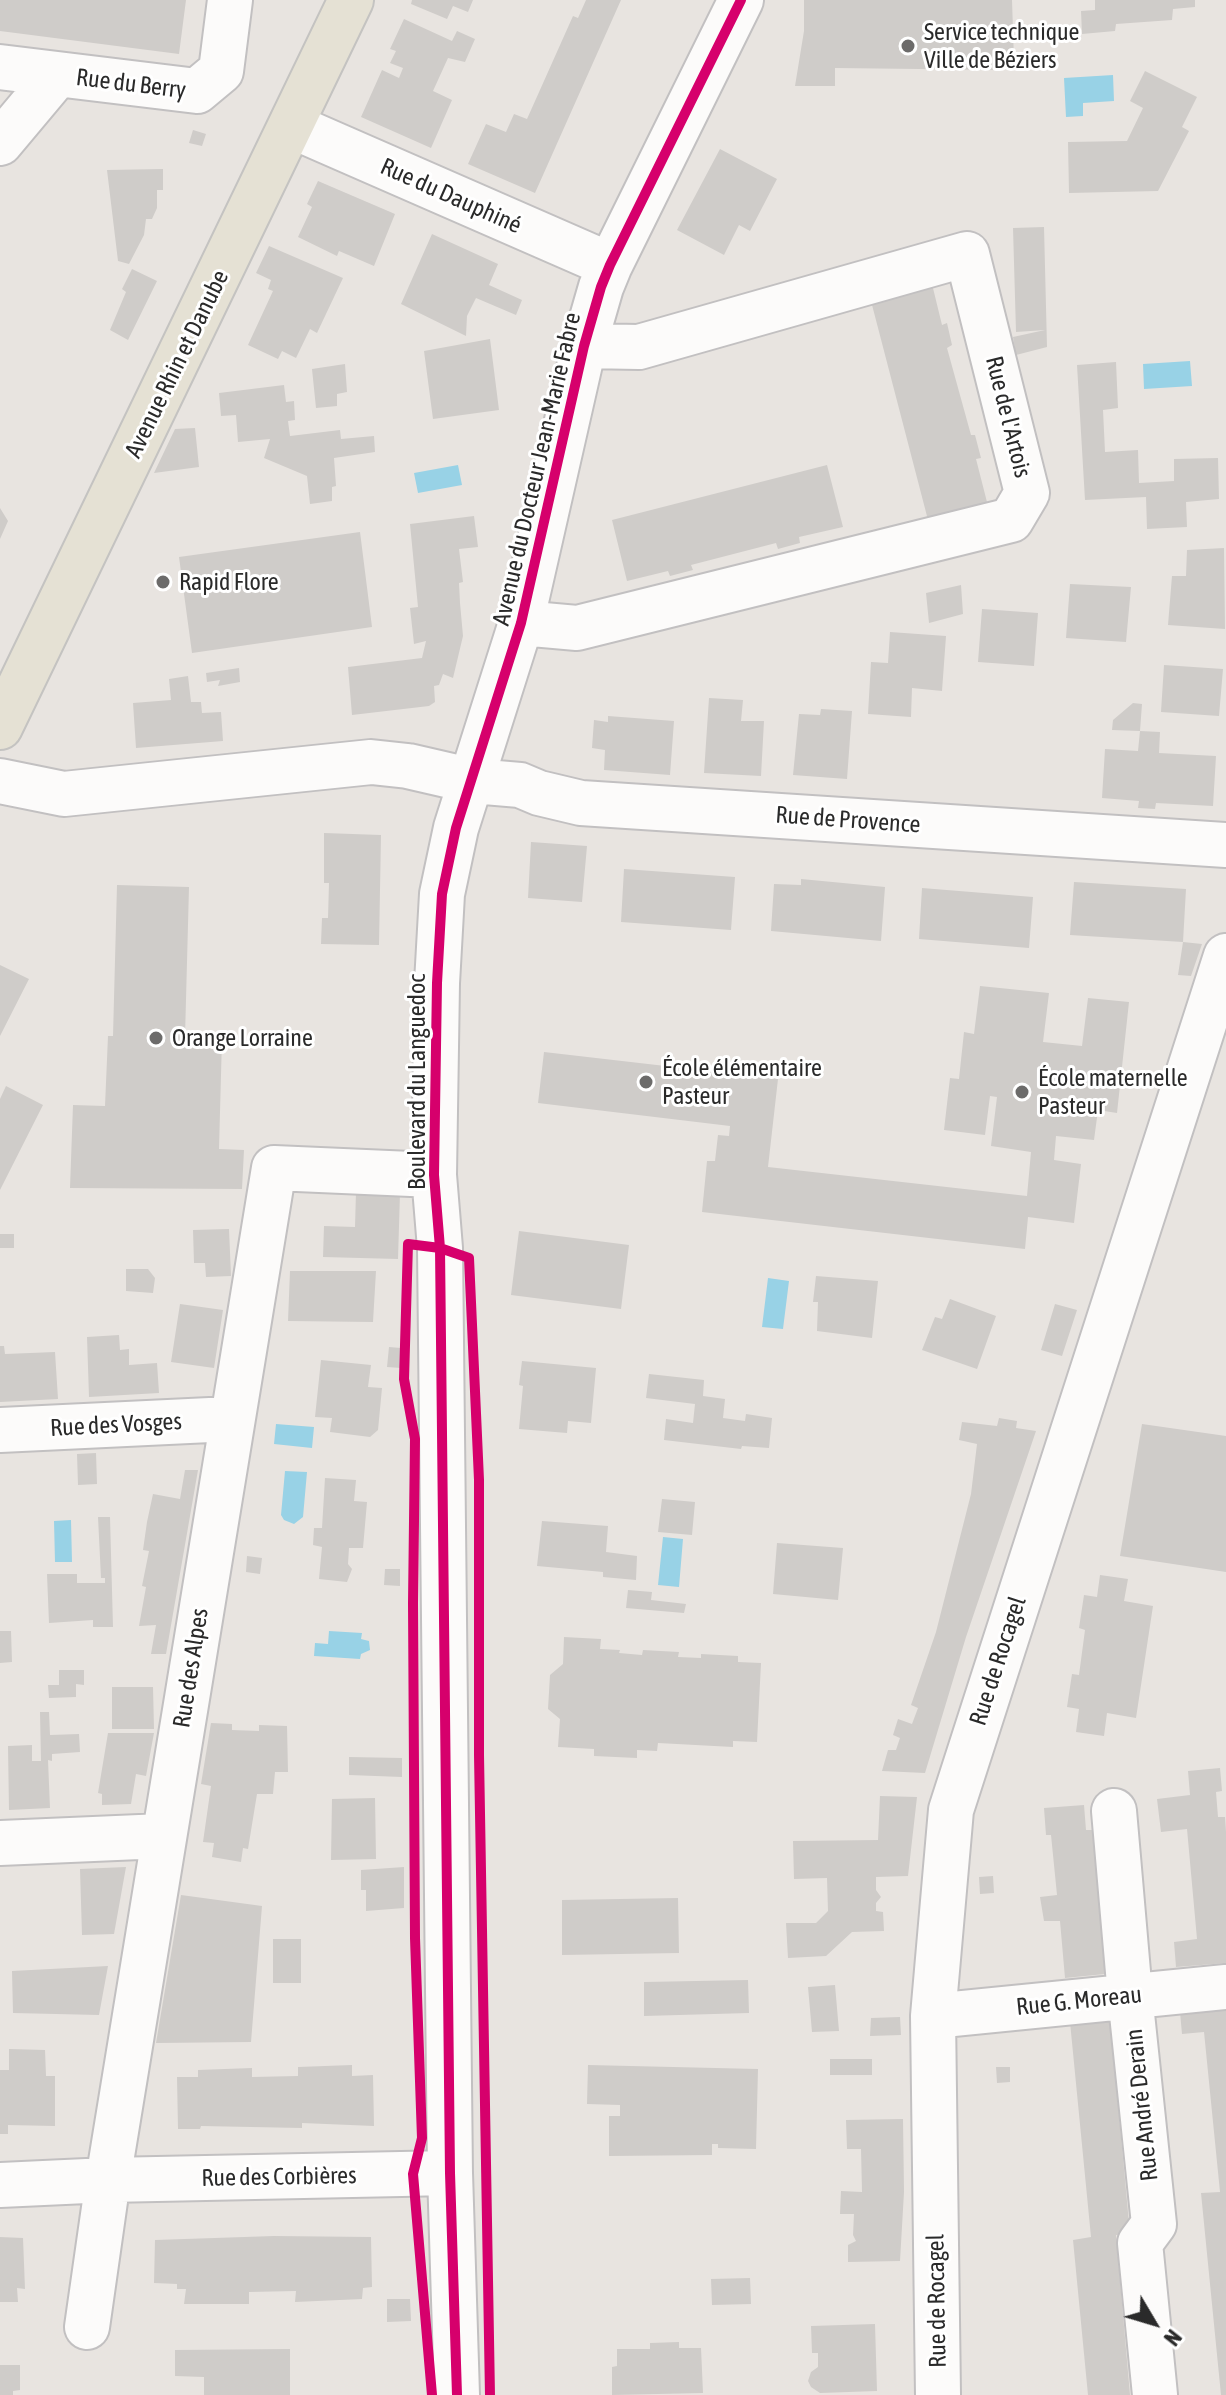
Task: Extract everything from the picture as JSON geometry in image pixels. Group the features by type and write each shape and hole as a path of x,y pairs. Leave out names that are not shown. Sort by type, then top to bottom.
{"main road":[{"name":"Avenue Rhin et Danube","path":"0,727 351,0"}],"street":[{"name":"Rue du Berry","path":"0,67 197,91 221,71 230,0"},
{"name":"Avenue du Docteur Jean-Marie Fabre","path":"473,781 521,623 584,346 610,265 741,0"},
{"name":"Rue du Berry","path":"0,143 57,75"},
{"name":"Rue du Dauphiné","path":"292,126 610,265"},
{"name":"Rue de l'Artois","path":"521,623 577,628 1011,520 1027,493 967,254 639,347 584,346"},
{"path":"0,781 64,794 371,762 408,766 473,781"},
{"name":"Rue de Provence","path":"473,781 520,785 581,803 1226,845"},
{"name":"Boulevard du Languedoc","path":"457,2395 450,2173 440,1248 434,1175 437,983 442,894 456,828 473,781"},
{"name":"Rue de Rocagel","path":"938,2395 933,2016 951,1810 1226,956"},
{"name":"Rue des Alpes","path":"87,2327 163,1836 274,1168 434,1175"},
{"name":"Rue des Vosges","path":"0,1430 231,1419"},
{"name":"Rue André Derain","path":"1114,1811 1154,2224 1140,2243 1155,2395"},
{"path":"0,1843 163,1836"},
{"name":"Rue G. Moreau","path":"933,2016 1226,1987"},
{"name":"Rue des Corbières","path":"0,2185 450,2173"}],"water":[{"path":"1113,75 1114,101 1083,103 1083,116 1066,117 1064,78"},
{"path":"1190,361 1192,386 1144,389 1143,364"},
{"path":"458,465 462,485 418,493 414,473"},
{"path":"768,1278 789,1281 783,1329 762,1327"},
{"path":"276,1424 314,1427 312,1448 274,1444"},
{"path":"285,1471 307,1472 303,1517 294,1524 284,1520 281,1515"},
{"path":"71,1520 72,1562 55,1562 54,1521"},
{"path":"663,1537 683,1539 679,1587 658,1585"},
{"path":"329,1631 362,1633 361,1639 369,1641 370,1650 361,1654 360,1659 314,1656 315,1643 328,1644"}],"building":[{"path":"0,0 186,0 179,54 0,31"},
{"path":"412,0 473,0 468,12 453,6 447,19 411,4"},
{"path":"586,0 621,0 535,193 468,164 486,124 506,132 514,114 527,119 573,16 578,18"},
{"name":"Service technique Ville de Béziers","path":"804,0 1012,0 1014,61 1011,68 1003,67 1003,70 835,68 835,86 795,86 804,31"},
{"path":"1095,0 1195,0 1195,7 1173,9 1172,20 1116,24 1115,31 1082,34 1081,11 1095,10"},
{"path":"404,19 452,41 457,31 475,39 465,62 448,58 433,91 452,100 431,148 361,117 382,70 399,78 403,68 390,63 396,51 390,49"},
{"path":"1145,71 1197,97 1182,127 1189,131 1158,191 1069,193 1068,142 1127,141 1143,108 1130,101"},
{"path":"193,130 206,134 202,146 189,143"},
{"path":"720,149 777,179 750,231 739,225 724,255 677,230"},
{"path":"163,169 163,190 157,190 157,208 152,219 146,219 144,235 129,264 118,261 107,170"},
{"path":"318,181 395,214 374,266 339,251 337,256 298,237 312,207 307,204"},
{"path":"1044,227 1047,347 1016,355 1013,337 1045,330 1016,332 1013,228"},
{"path":"432,234 498,264 489,285 522,300 516,315 476,298 467,316 466,336 401,304"},
{"path":"269,246 343,278 317,333 310,329 296,358 282,351 278,359 248,345 273,291 268,289 271,280 256,273"},
{"path":"132,269 157,281 128,340 110,330 126,292 122,289"},
{"path":"932,284 942,325 947,323 952,345 947,348 971,435 975,435 981,458 976,459 988,506 928,520 871,301"},
{"path":"490,339 499,410 433,419 424,351"},
{"path":"1116,362 1118,408 1103,410 1105,452 1138,450 1139,483 1174,481 1174,459 1218,458 1219,499 1186,502 1187,527 1147,529 1146,497 1085,500 1077,365"},
{"path":"345,364 347,392 337,394 337,406 316,408 312,369"},
{"path":"284,385 286,402 294,401 295,420 288,421 290,436 340,430 341,439 374,436 375,452 334,458 336,486 332,487 332,501 310,504 307,476 264,458 270,439 238,442 236,415 221,416 219,393"},
{"path":"195,428 199,467 154,473 175,429"},
{"path":"827,465 843,527 799,537 800,543 778,549 776,543 691,565 693,570 670,576 668,571 627,581 612,520"},
{"path":"0,508 8,521 0,539"},
{"path":"474,516 478,547 459,549 463,582 459,583 463,636 453,678 443,674 439,685 434,686 435,702 429,706 352,715 348,667 422,658 426,641 414,644 410,608 418,607 410,524"},
{"path":"360,532 372,627 192,653 179,557"},
{"path":"1224,548 1225,629 1168,625 1172,576 1186,576 1187,550"},
{"path":"1070,584 1131,587 1126,642 1066,638"},
{"path":"961,585 963,614 929,623 926,593"},
{"path":"982,609 1038,613 1034,666 978,662"},
{"path":"890,632 946,636 942,691 912,688 911,717 868,714 871,662 888,663"},
{"path":"1164,665 1223,669 1219,716 1161,712"},
{"path":"239,668 240,682 218,686 220,680 207,682 206,673"},
{"path":"188,676 191,702 201,702 202,713 221,712 223,741 136,748 133,703 171,700 169,679"},
{"path":"709,698 743,700 741,721 764,721 761,776 704,773"},
{"path":"1133,703 1142,704 1140,731 1112,730 1113,720"},
{"path":"821,709 852,711 847,779 793,775 799,714 820,715"},
{"path":"608,716 674,721 670,775 604,770 605,750 592,748 594,720 608,722"},
{"path":"1140,731 1160,732 1159,753 1216,756 1213,806 1156,803 1155,809 1138,808 1139,801 1102,798 1105,749 1138,751"},
{"path":"324,833 381,835 379,945 321,944 322,918 328,918 329,883 324,883"},
{"path":"531,842 587,846 582,902 528,898"},
{"path":"624,869 735,877 731,930 621,922"},
{"path":"801,879 885,887 881,941 771,931 774,884 801,885"},
{"path":"1074,882 1186,889 1183,942 1070,935"},
{"name":"Orange Lorraine","path":"117,885 189,887 185,1037 222,1038 219,1149 244,1150 242,1189 70,1188 73,1105 105,1106 108,1036 113,1036"},
{"path":"922,888 1033,897 1029,948 919,939"},
{"path":"1183,942 1202,944 1191,976 1178,975"},
{"path":"0,965 29,979 0,1036"},
{"path":"980,986 1049,993 1043,1042 1082,1046 1088,998 1129,1002 1117,1113 1098,1110 1094,1140 1056,1136 1054,1160 1081,1164 1074,1223 1028,1217 1025,1249 702,1212 707,1161 715,1161 718,1135 729,1136 730,1126 538,1103 544,1052 778,1079 768,1167 1027,1196 1031,1152 991,1146 997,1097 990,1096 985,1135 944,1130 950,1078 959,1079 964,1032 974,1034"},
{"path":"6,1086 43,1105 0,1190 0,1099"},
{"path":"356,1192 400,1193 398,1259 323,1257 324,1226 355,1227"},
{"path":"229,1229 231,1276 206,1277 205,1263 194,1263 193,1230"},
{"path":"519,1231 629,1245 621,1309 511,1295"},
{"path":"0,1234 14,1234 14,1248 0,1248"},
{"path":"126,1269 148,1269 155,1278 153,1293 126,1291"},
{"path":"290,1271 376,1271 373,1322 288,1321"},
{"path":"816,1276 878,1281 872,1338 817,1331 818,1302 813,1302"},
{"path":"950,1299 996,1316 977,1369 922,1350 935,1317 942,1319"},
{"path":"180,1304 223,1310 214,1368 171,1362"},
{"path":"1055,1304 1077,1310 1062,1356 1041,1350"},
{"path":"119,1335 120,1350 129,1349 129,1365 157,1363 159,1393 89,1397 87,1337"},
{"path":"0,1346 4,1346 5,1354 55,1352 58,1399 0,1402"},
{"path":"389,1347 401,1348 401,1368 387,1367"},
{"path":"321,1360 371,1365 368,1387 382,1388 378,1430 370,1437 330,1432 332,1418 315,1417"},
{"path":"522,1361 596,1368 591,1423 568,1421 567,1433 519,1429"},
{"path":"649,1374 704,1380 703,1396 725,1399 723,1418 745,1421 746,1414 772,1418 769,1448 742,1446 741,1449 664,1440 666,1419 693,1423 695,1404 646,1398"},
{"path":"999,1418 1017,1421 1016,1428 1036,1431 966,1637 925,1773 882,1771 888,1750 896,1750 900,1738 893,1735 898,1719 912,1724 918,1708 911,1705 936,1632 971,1494 977,1444 959,1440 962,1422 997,1426"},
{"path":"1142,1424 1226,1436 1226,1572 1120,1556"},
{"path":"96,1453 97,1484 78,1485 77,1454"},
{"path":"185,1470 198,1470 166,1654 151,1654 156,1625 139,1626 149,1551 143,1550 147,1522 153,1494 180,1499"},
{"path":"325,1478 356,1480 354,1501 367,1502 363,1548 349,1548 348,1564 352,1569 347,1582 319,1579 322,1547 313,1545 314,1528 322,1528"},
{"path":"662,1499 695,1502 692,1535 658,1532"},
{"path":"98,1517 110,1517 113,1627 93,1627 93,1620 49,1623 47,1574 77,1574 77,1583 105,1583 105,1578 101,1578"},
{"path":"542,1521 608,1526 606,1552 637,1556 636,1580 603,1577 603,1572 537,1566"},
{"path":"777,1543 843,1548 838,1600 773,1594"},
{"path":"247,1556 262,1558 260,1574 246,1572"},
{"path":"385,1569 400,1569 400,1586 384,1585"},
{"path":"1100,1575 1128,1579 1124,1601 1153,1606 1136,1718 1107,1713 1104,1736 1076,1732 1079,1709 1067,1707 1072,1674 1079,1675 1085,1630 1079,1628 1084,1595 1097,1597"},
{"path":"628,1590 652,1592 651,1600 686,1604 684,1613 626,1608"},
{"path":"0,1631 11,1631 12,1662 0,1663"},
{"path":"564,1637 601,1639 600,1649 620,1650 619,1653 642,1655 643,1650 679,1652 678,1657 701,1658 701,1654 738,1656 738,1662 761,1663 757,1742 733,1741 733,1747 658,1743 657,1751 637,1750 637,1758 594,1756 594,1749 558,1747 560,1719 548,1709 550,1675 563,1664"},
{"path":"59,1670 84,1670 84,1685 76,1684 76,1697 49,1698 48,1685 59,1685"},
{"path":"112,1687 153,1687 154,1729 112,1729"},
{"path":"40,1712 49,1712 50,1735 79,1734 80,1752 52,1754 52,1761 48,1760 50,1808 9,1810 8,1746 32,1745 32,1761 41,1761"},
{"path":"211,1723 232,1724 232,1730 259,1731 259,1725 287,1726 288,1772 275,1772 273,1794 257,1794 248,1849 243,1848 241,1862 212,1857 214,1843 203,1842 211,1786 201,1784"},
{"path":"108,1733 154,1733 146,1776 136,1774 131,1804 102,1805 102,1794 98,1793"},
{"path":"349,1757 402,1758 402,1777 349,1775"},
{"path":"1220,1768 1222,1791 1216,1792 1218,1817 1225,1817 1226,1832 1226,1963 1176,1967 1174,1942 1197,1939 1187,1829 1161,1832 1157,1799 1190,1795 1188,1771"},
{"path":"880,1796 917,1797 908,1876 876,1877 876,1890 881,1897 876,1903 876,1911 883,1912 884,1931 852,1932 826,1956 788,1958 786,1923 816,1923 828,1911 827,1878 794,1879 793,1841 878,1840"},
{"path":"375,1798 376,1859 331,1860 332,1799"},
{"path":"1084,1805 1086,1830 1093,1830 1105,1974 1065,1978 1060,1921 1044,1921 1040,1897 1057,1895 1051,1835 1046,1835 1044,1808"},
{"path":"126,1867 114,1934 82,1935 80,1869"},
{"path":"404,1867 404,1908 366,1911 366,1890 361,1890 361,1870"},
{"path":"993,1876 994,1893 980,1894 979,1877"},
{"path":"181,1895 262,1906 251,2042 156,2043"},
{"path":"678,1898 679,1953 562,1955 562,1900"},
{"path":"273,1939 301,1939 301,1983 273,1983"},
{"path":"108,1966 99,2015 13,2013 12,1971"},
{"path":"748,1980 749,2013 644,2016 644,1982"},
{"path":"835,1985 839,2031 812,2032 808,1987"},
{"path":"1226,2007 1226,2395 1221,2395 1201,2193 1220,2192 1204,2032 1182,2034 1180,2012"},
{"path":"900,2017 901,2035 870,2036 871,2018"},
{"path":"1110,2018 1130,2234 1116,2235 1130,2395 1088,2395 1073,2240 1091,2237 1070,2022"},
{"path":"9,2049 45,2050 46,2076 55,2076 55,2126 8,2125 8,2134 0,2134 0,2070 9,2070"},
{"path":"830,2059 872,2059 872,2075 830,2075"},
{"path":"352,2065 352,2076 373,2075 374,2126 302,2123 302,2128 201,2126 200,2129 178,2129 177,2077 198,2077 198,2070 252,2068 252,2077 298,2076 298,2067"},
{"path":"588,2065 758,2069 756,2149 718,2148 718,2144 712,2144 712,2155 609,2156 609,2116 620,2116 620,2105 587,2104"},
{"path":"996,2067 1010,2067 1010,2082 997,2083"},
{"path":"903,2119 904,2192 900,2261 848,2262 848,2245 856,2241 853,2235 854,2214 840,2214 841,2191 862,2192 861,2149 847,2149 846,2120"},
{"path":"0,2237 23,2238 25,2289 17,2288 18,2302 0,2302"},
{"path":"371,2237 372,2287 363,2288 362,2299 295,2302 296,2291 249,2292 249,2304 184,2304 186,2289 177,2289 177,2284 154,2283 155,2240"},
{"path":"750,2278 751,2304 712,2305 711,2279"},
{"path":"387,2299 410,2299 411,2321 387,2322"},
{"path":"875,2324 877,2391 820,2393 811,2387 808,2381 811,2372 818,2367 818,2353 812,2353 811,2326"},
{"path":"679,2342 679,2348 701,2348 703,2393 612,2395 612,2367 617,2366 617,2349 650,2349 650,2343"},
{"path":"290,2349 290,2395 204,2395 204,2377 175,2376 175,2350"},
{"path":"0,2365 20,2365 20,2390 13,2391 13,2395 0,2395"}],"cycle path":[{"path":"457,2395 450,2173 440,1248 434,1175 437,983 442,894 456,828 521,623 584,346 601,287 741,0"},
{"path":"432,2395 413,2174 422,2138 415,1938 415,1439 404,1379 408,1244 440,1248 469,1258 479,1480 479,1755 490,2395"}],"place":[{"name":"Service technique Ville de Béziers","path":"908,46"},
{"name":"Rapid Flore","path":"163,582"},
{"name":"Orange Lorraine","path":"156,1038"},
{"name":"École élémentaire Pasteur","path":"646,1082"},
{"name":"École maternelle Pasteur","path":"1022,1092"}]}
